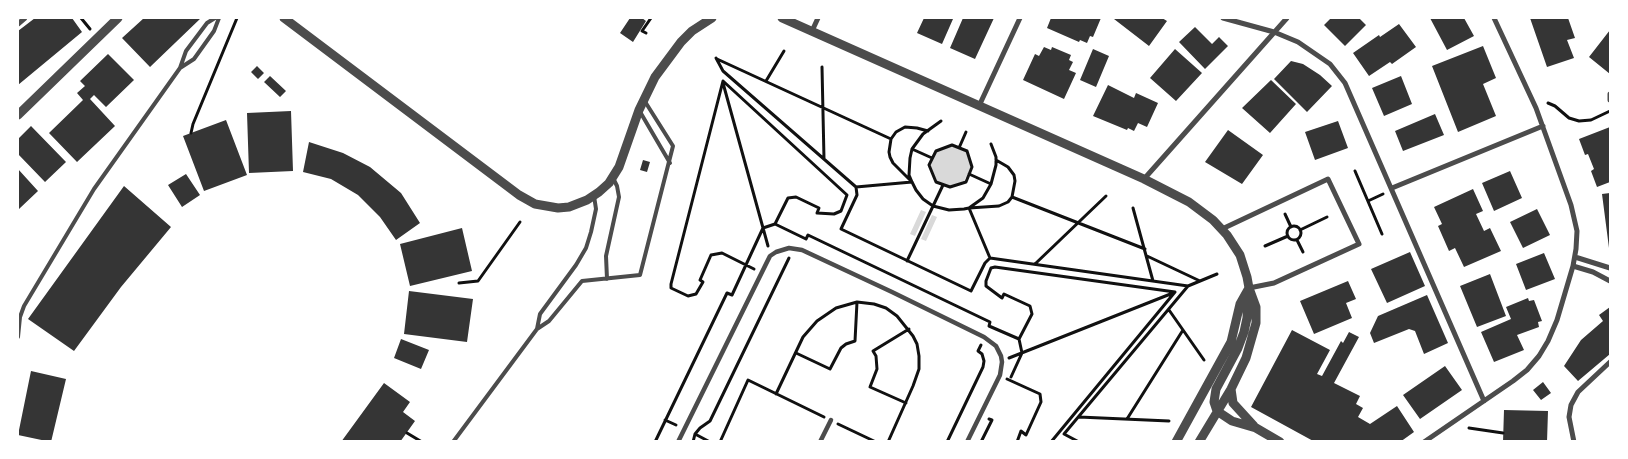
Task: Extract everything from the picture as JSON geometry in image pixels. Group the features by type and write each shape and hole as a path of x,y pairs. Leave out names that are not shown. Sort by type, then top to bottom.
{"street":[{"path":"18,24 25,18"},
{"path":"18,115 118,18"},
{"path":"284,18 526,200 541,206 563,207 594,196 613,178 619,167 639,110 655,77 672,52 692,31 712,18"},
{"path":"782,18 1144,179 1189,202 1222,228 1240,255 1256,307 1256,323 1246,358 1231,389 1199,442"},
{"path":"812,30 818,18"},
{"path":"979,106 1020,18"},
{"path":"1223,18 1274,32 1298,42 1337,70 1351,94 1484,401"},
{"path":"1144,179 1287,18"},
{"path":"1424,442 1520,376 1533,362 1543,349 1557,320 1575,257 1577,240 1575,220 1536,108 1494,18"},
{"path":"1610,94 1610,100"},
{"path":"1392,188 1543,126"},
{"path":"1176,442 1228,347 1240,304 1249,288 1274,283 1359,244 1328,179 1222,228"},
{"path":"678,442 770,256 789,248 802,250 984,337 996,346 1002,362 1000,375 968,442"},
{"path":"1575,257 1610,268"},
{"path":"1573,266 1593,272 1610,281"},
{"path":"1249,288 1244,332 1238,348 1216,390 1214,402 1217,411 1232,421 1256,428 1280,442"},
{"path":"1574,442 1570,417 1571,404 1578,392 1610,362"},
{"path":"1231,389 1232,404 1256,428"},
{"path":"820,442 831,420"}],"lane":[{"path":"18,337 20,317 24,306 94,189 180,68 186,51 207,23 215,18"},
{"path":"180,68 194,59 214,31 219,18"},
{"path":"453,442 537,329 549,321 582,281 640,276 674,146 644,100"},
{"path":"639,110 670,162"},
{"path":"607,279 606,256 619,197 613,178"},
{"path":"537,329 540,314 576,265 586,248 596,209 594,196"}],"path":[{"path":"82,18 90,29"},
{"path":"191,133 192,124 237,18"},
{"path":"646,33 642,31 651,18"},
{"path":"766,81 784,51"},
{"path":"892,139 716,58 723,71 856,187 857,195 841,229 971,291 985,263 990,258"},
{"path":"822,67 824,159"},
{"path":"723,81 847,195 841,211 834,214 817,213 819,208 796,197 788,198 775,224"},
{"path":"723,81 770,256"},
{"path":"723,81 671,284 672,288 688,296 696,294 703,282 700,280 711,255 722,253 761,273"},
{"path":"1548,103 1555,106 1569,118 1579,121 1591,120 1610,110"},
{"path":"912,182 909,168 912,149 928,131 941,121"},
{"path":"928,131 905,127 896,132 889,152 893,162 912,182 923,199 933,206 949,210 999,206 1008,202 1012,197 1016,181 1008,167 996,160"},
{"path":"959,148 966,132"},
{"path":"969,208 983,198 991,184 996,160 991,144"},
{"path":"952,145 959,148 967,151 972,167 966,182 950,188 936,182 929,166 936,151 952,145"},
{"path":"912,149 932,158"},
{"path":"1354,171 1382,234"},
{"path":"969,174 991,184"},
{"path":"856,187 912,182"},
{"path":"907,261 943,185"},
{"path":"1368,201 1385,193"},
{"path":"1035,264 1106,196"},
{"path":"1012,197 1144,249"},
{"path":"969,208 990,258"},
{"path":"1133,208 1153,281"},
{"path":"1285,214 1291,227"},
{"path":"1300,230 1327,217"},
{"path":"459,283 478,281 520,222"},
{"path":"655,442 727,293 732,295 763,228 775,224 806,239 808,235 990,322 989,326 1019,339"},
{"path":"1291,227 1295,226 1300,230 1301,236 1297,240"},
{"path":"1291,227 1288,230 1288,236 1292,240 1297,240"},
{"path":"1265,246 1288,236"},
{"path":"1297,240 1303,252"},
{"path":"693,442 695,434 710,421 788,259 792,256 800,255 802,250"},
{"path":"1146,256 1201,281"},
{"path":"990,258 1188,286 1217,274"},
{"path":"1017,442 1021,431 1026,435 1041,402 1040,394 1010,380 1022,353 1019,339 1032,314 1030,306 1004,294 1002,298 986,286 991,268 1174,292"},
{"path":"1079,442 1064,434 1170,310 1188,286"},
{"path":"1002,362 1174,292"},
{"path":"1051,442 1174,292"},
{"path":"796,352 830,369 841,348 846,344 855,342 857,302"},
{"path":"776,394 803,337 817,320 836,308 857,302 886,308 897,316 909,329 919,351 919,369 911,393 888,442"},
{"path":"1170,310 1204,360"},
{"path":"906,403 870,387 877,369 876,356 873,351 909,329"},
{"path":"1127,419 1183,330"},
{"path":"946,442 983,367 984,360 982,354 978,351 984,337"},
{"path":"720,442 748,380 876,442"},
{"path":"1078,417 1169,421"},
{"path":"1468,428 1503,433"},
{"path":"407,433 422,442"}],"shaded area":[{"path":"952,146 966,152 971,167 964,181 950,186 937,181 930,166 937,152"},
{"path":"921,210 926,212 915,236 910,234"},
{"path":"932,215 937,217 926,241 921,239"}],"building":[{"path":"35,18 72,18 82,32 18,85 18,31"},
{"path":"144,18 201,18 150,67 122,38"},
{"path":"630,18 642,18 646,21 633,42 620,33"},
{"path":"924,18 953,19 942,44 917,33"},
{"path":"963,18 994,18 975,59 950,48"},
{"path":"1051,18 1101,18 1093,37 1090,36 1087,43 1080,40 1079,42 1047,28"},
{"path":"1115,18 1162,18 1167,21 1149,46"},
{"path":"1331,18 1359,18 1366,25 1345,46 1324,25"},
{"path":"1430,18 1464,18 1474,36 1447,50"},
{"path":"1530,18 1568,18 1575,38 1567,40 1574,58 1547,67"},
{"path":"1399,24 1416,47 1392,64 1390,62 1369,76 1353,53"},
{"path":"1195,27 1212,44 1219,37 1228,46 1205,69 1179,42"},
{"path":"1610,30 1610,74 1589,57"},
{"path":"1483,46 1496,78 1483,84 1496,116 1458,132 1432,66"},
{"path":"1044,47 1051,50 1052,47 1071,55 1069,60 1073,62 1069,70 1076,73 1064,99 1023,80 1035,54 1039,56"},
{"path":"1093,49 1109,56 1096,87 1080,80"},
{"path":"1175,49 1202,73 1176,101 1150,78"},
{"path":"108,54 134,80 106,107 94,95 90,99 115,126 77,162 49,133 83,100 77,93 85,86 80,81"},
{"path":"1291,61 1303,64 1320,75 1332,86 1307,112 1274,79"},
{"path":"257,66 264,73 258,79 251,72"},
{"path":"270,76 286,91 280,97 264,82"},
{"path":"1401,76 1412,104 1384,116 1372,88"},
{"path":"1271,80 1296,104 1270,133 1242,108"},
{"path":"1108,85 1134,98 1136,93 1158,103 1147,127 1138,123 1134,131 1128,128 1127,130 1093,116"},
{"path":"291,111 293,171 249,173 247,113"},
{"path":"1435,114 1444,135 1403,151 1395,131"},
{"path":"226,120 247,175 204,191 183,136"},
{"path":"1338,121 1348,148 1315,160 1305,132"},
{"path":"31,126 66,162 45,182 18,154 18,139"},
{"path":"1610,127 1610,182 1597,187 1591,171 1594,169 1588,154 1585,155 1579,139"},
{"path":"1228,130 1263,155 1242,184 1205,162"},
{"path":"309,142 343,153 370,167 401,193 420,223 396,240 380,217 358,195 331,179 303,172"},
{"path":"643,160 650,162 647,172 640,170"},
{"path":"18,169 38,191 19,209 18,207"},
{"path":"1510,171 1522,198 1494,211 1482,183"},
{"path":"186,174 200,195 182,207 168,185"},
{"path":"124,186 171,227 121,287 74,351 28,319"},
{"path":"1473,189 1483,211 1476,214 1484,231 1490,228 1501,251 1464,267 1455,248 1449,251 1438,226 1442,224 1434,207"},
{"path":"1610,193 1610,248 1609,248 1602,194"},
{"path":"1537,209 1550,235 1523,248 1510,222"},
{"path":"462,228 472,271 410,286 400,244"},
{"path":"1410,252 1425,286 1387,303 1371,269"},
{"path":"1544,253 1555,279 1526,290 1516,264"},
{"path":"1490,274 1506,316 1477,327 1460,286"},
{"path":"1348,281 1356,299 1346,303 1352,318 1314,334 1300,301"},
{"path":"409,291 473,299 467,342 404,334"},
{"path":"1427,295 1448,343 1424,354 1415,331 1409,329 1374,343 1370,333 1378,316"},
{"path":"1528,298 1529,301 1534,300 1542,321 1538,322 1539,327 1517,335 1524,350 1494,362 1481,332 1511,319 1506,307"},
{"path":"1610,307 1610,354 1578,381 1564,366 1581,340 1603,321 1599,315"},
{"path":"1292,330 1330,350 1317,374 1322,376 1341,341 1343,343 1349,332 1359,337 1334,383 1360,396 1356,404 1363,408 1358,417 1370,424 1397,406 1414,432 1400,442 1315,442 1251,407"},
{"path":"401,339 429,350 421,369 394,358"},
{"path":"1445,366 1462,390 1420,419 1403,395"},
{"path":"31,371 66,379 51,442 18,435"},
{"path":"1543,382 1551,393 1541,400 1533,390"},
{"path":"384,383 410,402 403,412 415,421 400,442 341,442"},
{"path":"1504,410 1548,411 1547,442 1503,442"}]}
